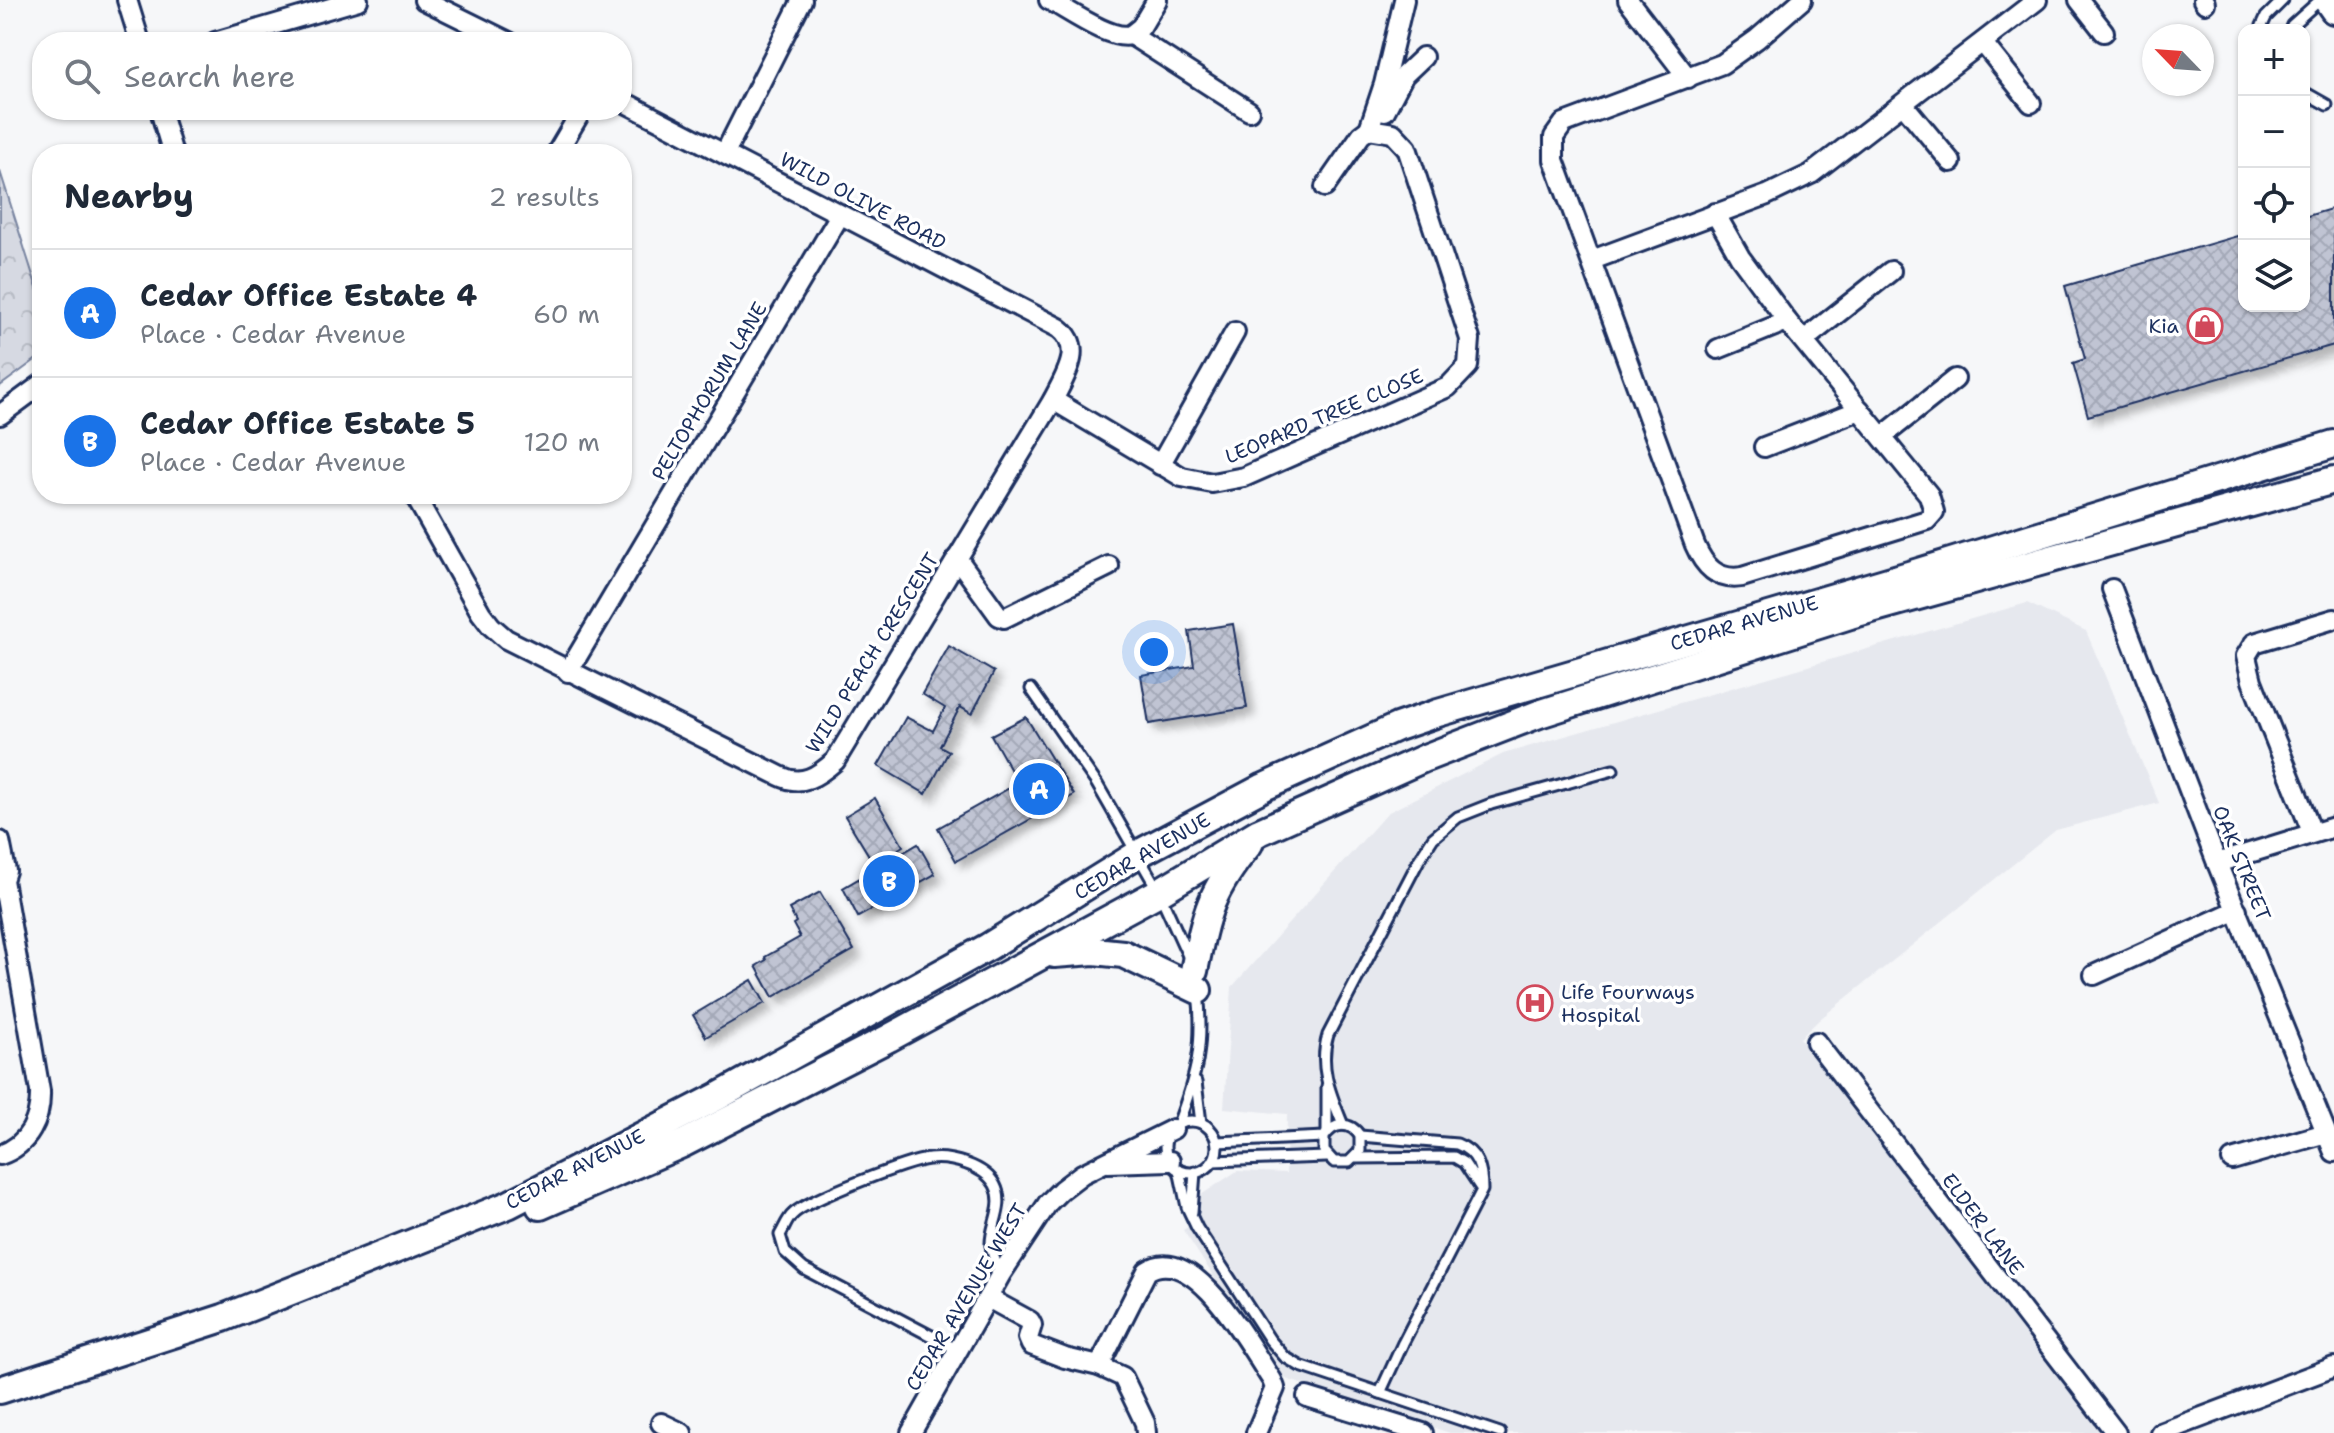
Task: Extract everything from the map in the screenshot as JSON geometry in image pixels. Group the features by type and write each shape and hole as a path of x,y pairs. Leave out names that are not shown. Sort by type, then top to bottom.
{"main road":[{"path":"2327,0 2334,10"},
{"name":"CEDAR AVENUE","path":"0,1390 223,1318 508,1205 719,1096 1008,936 1138,854 1309,766 1397,727 1912,574 2334,444"},
{"name":"CEDAR AVENUE","path":"0,1405 248,1321 481,1232 684,1143 1159,892 1259,832 1425,758 1539,714 1850,615 2334,480"},
{"path":"1042,955 1094,951 1123,954 1196,980 1211,900 1230,867 1259,832"}],"street":[{"path":"127,0 137,32"},
{"path":"249,32 358,0"},
{"path":"424,0 489,32"},
{"path":"725,153 802,0"},
{"path":"1049,0 1124,37 1141,27 1157,0"},
{"path":"1373,129 1404,0"},
{"path":"1628,0 1688,78"},
{"path":"1715,213 1735,250 1787,321 1929,495 1934,507 1932,517 1921,524 1742,577 1733,579 1716,574 1701,559 1695,545 1554,160 1554,137 1564,123 1688,78 1730,59 1802,0"},
{"path":"1592,260 1767,195 1804,178 2037,0"},
{"path":"2079,0 2104,32"},
{"path":"1131,35 1249,111"},
{"path":"1983,43 2031,103"},
{"path":"1325,187 1361,135 1373,129 1404,75 1423,57"},
{"path":"1903,104 1951,162"},
{"name":"WILD OLIVE ROAD","path":"632,106 1059,328 1068,335 1073,350"},
{"path":"163,120 170,144"},
{"path":"562,144 576,120"},
{"name":"LEOPARD TREE CLOSE","path":"1053,400 1182,477 1212,483 1244,477 1448,387 1468,366 1470,339 1407,148 1393,133 1373,129"},
{"name":"PELTOPHORUM LANE","path":"568,672 840,215"},
{"path":"1804,340 1891,271"},
{"path":"1718,349 1787,321"},
{"path":"1160,465 1235,332"},
{"name":"WILD PEACH CRESCENT","path":"420,504 491,626 506,639 789,781 806,780 835,761 1053,400 1071,363 1073,350"},
{"path":"1883,436 1955,379"},
{"path":"0,415 32,391"},
{"path":"1764,447 1860,410"},
{"path":"957,558 999,616 1004,618 1109,566"},
{"name":"OAK STREET","path":"2112,589 2217,863 2334,1152"},
{"path":"2312,832 2252,681 2246,656 2254,643 2334,619"},
{"path":"2217,863 2334,827"},
{"path":"0,841 6,871 1,879 41,1107 29,1134 0,1155"},
{"path":"2094,975 2237,910"},
{"name":"ELDER LANE","path":"1816,1042 2116,1433"},
{"name":"CEDAR AVENUE WEST","path":"911,1433 1001,1274 1054,1197 1070,1182 1176,1126"},
{"path":"2232,1160 2326,1133"},
{"name":"CEDAR AVENUE WEST","path":"1105,1163 1175,1166"},
{"path":"1099,1366 1147,1271 1157,1264 1169,1265 1195,1277 1215,1296 1272,1380 1275,1388 1256,1433"},
{"path":"988,1298 1030,1321 1032,1325 1028,1338 1031,1345 1099,1366 1123,1377 1145,1423 1146,1433"},
{"path":"2160,1433 2334,1367"},
{"path":"1307,1397 1423,1433"},
{"path":"661,1423 682,1433"}],"lane":[{"path":"2263,24 2283,0"},
{"path":"2293,24 2320,0"},
{"path":"2310,95 2327,105"},
{"path":"1031,689 1097,784 1138,854 1159,892 1196,980 1201,1032 1196,1079 1201,1123 1214,1134 1217,1142 1213,1161 1195,1172 1192,1219"},
{"path":"1343,1125 1327,1083 1323,1060 1328,1035 1411,874 1433,838 1458,817 1491,804 1613,770"},
{"path":"1196,1079 1165,1144 1192,1219 1270,1340 1285,1357 1300,1366 1500,1433"},
{"path":"1327,1083 1324,1151 1327,1157"},
{"name":"CEDAR AVENUE WEST","path":"1176,1126 1186,1121 1201,1123"},
{"path":"1217,1142 1325,1135 1337,1125 1343,1125 1350,1126 1360,1136 1362,1144 1356,1158"},
{"path":"1360,1136 1446,1141 1462,1146 1471,1152 1480,1168 1482,1190 1380,1393"},
{"path":"1213,1161 1327,1157 1341,1164 1356,1158 1454,1157 1464,1163 1482,1190"},
{"path":"958,1350 804,1269 785,1252 780,1235 793,1214 823,1197 901,1166 930,1159 949,1160 976,1168 995,1184 999,1203 991,1243 1001,1274"},
{"name":"CEDAR AVENUE WEST","path":"1175,1166 1195,1172"}],"shaded area":[{"name":"Life Fourways Hospital","path":"2027,603 2086,631 2159,803 2056,830 1800,1038 2100,1430 2091,1433 1450,1433 1280,1377 1183,1230 1196,1222 1201,1195 1237,1171 1286,1173 1287,1114 1224,1108 1232,987 1387,813 1503,754"}],"green space":[{"path":"0,171 32,272 32,362 0,386"}],"building":[{"name":"Kia","path":"2334,208 2334,345 2088,416 2073,363 2085,359 2065,286 2238,236 2238,312 2310,312 2310,215"},
{"path":"1233,624 1247,708 1149,724 1141,675 1194,666 1189,631"},
{"path":"949,646 994,672 972,714 960,707 940,746 949,751 926,794 878,766 906,717 933,731 945,708 922,694"},
{"path":"1026,717 1074,795 956,861 938,828 1018,783 991,735"},
{"path":"875,798 903,846 874,864 845,816"},
{"path":"918,844 935,874 858,917 843,888"},
{"path":"820,892 854,950 773,997 756,966 766,960 765,957 800,937 789,909"},
{"path":"752,980 765,1003 706,1037 693,1015"}],"place":[{"name":"Kia","path":"2205,326"},
{"name":"Cedar Office Estate 4","path":"1039,789"},
{"name":"Cedar Office Estate 5","path":"889,881"},
{"name":"Life Fourways Hospital","path":"1535,1003"}]}
